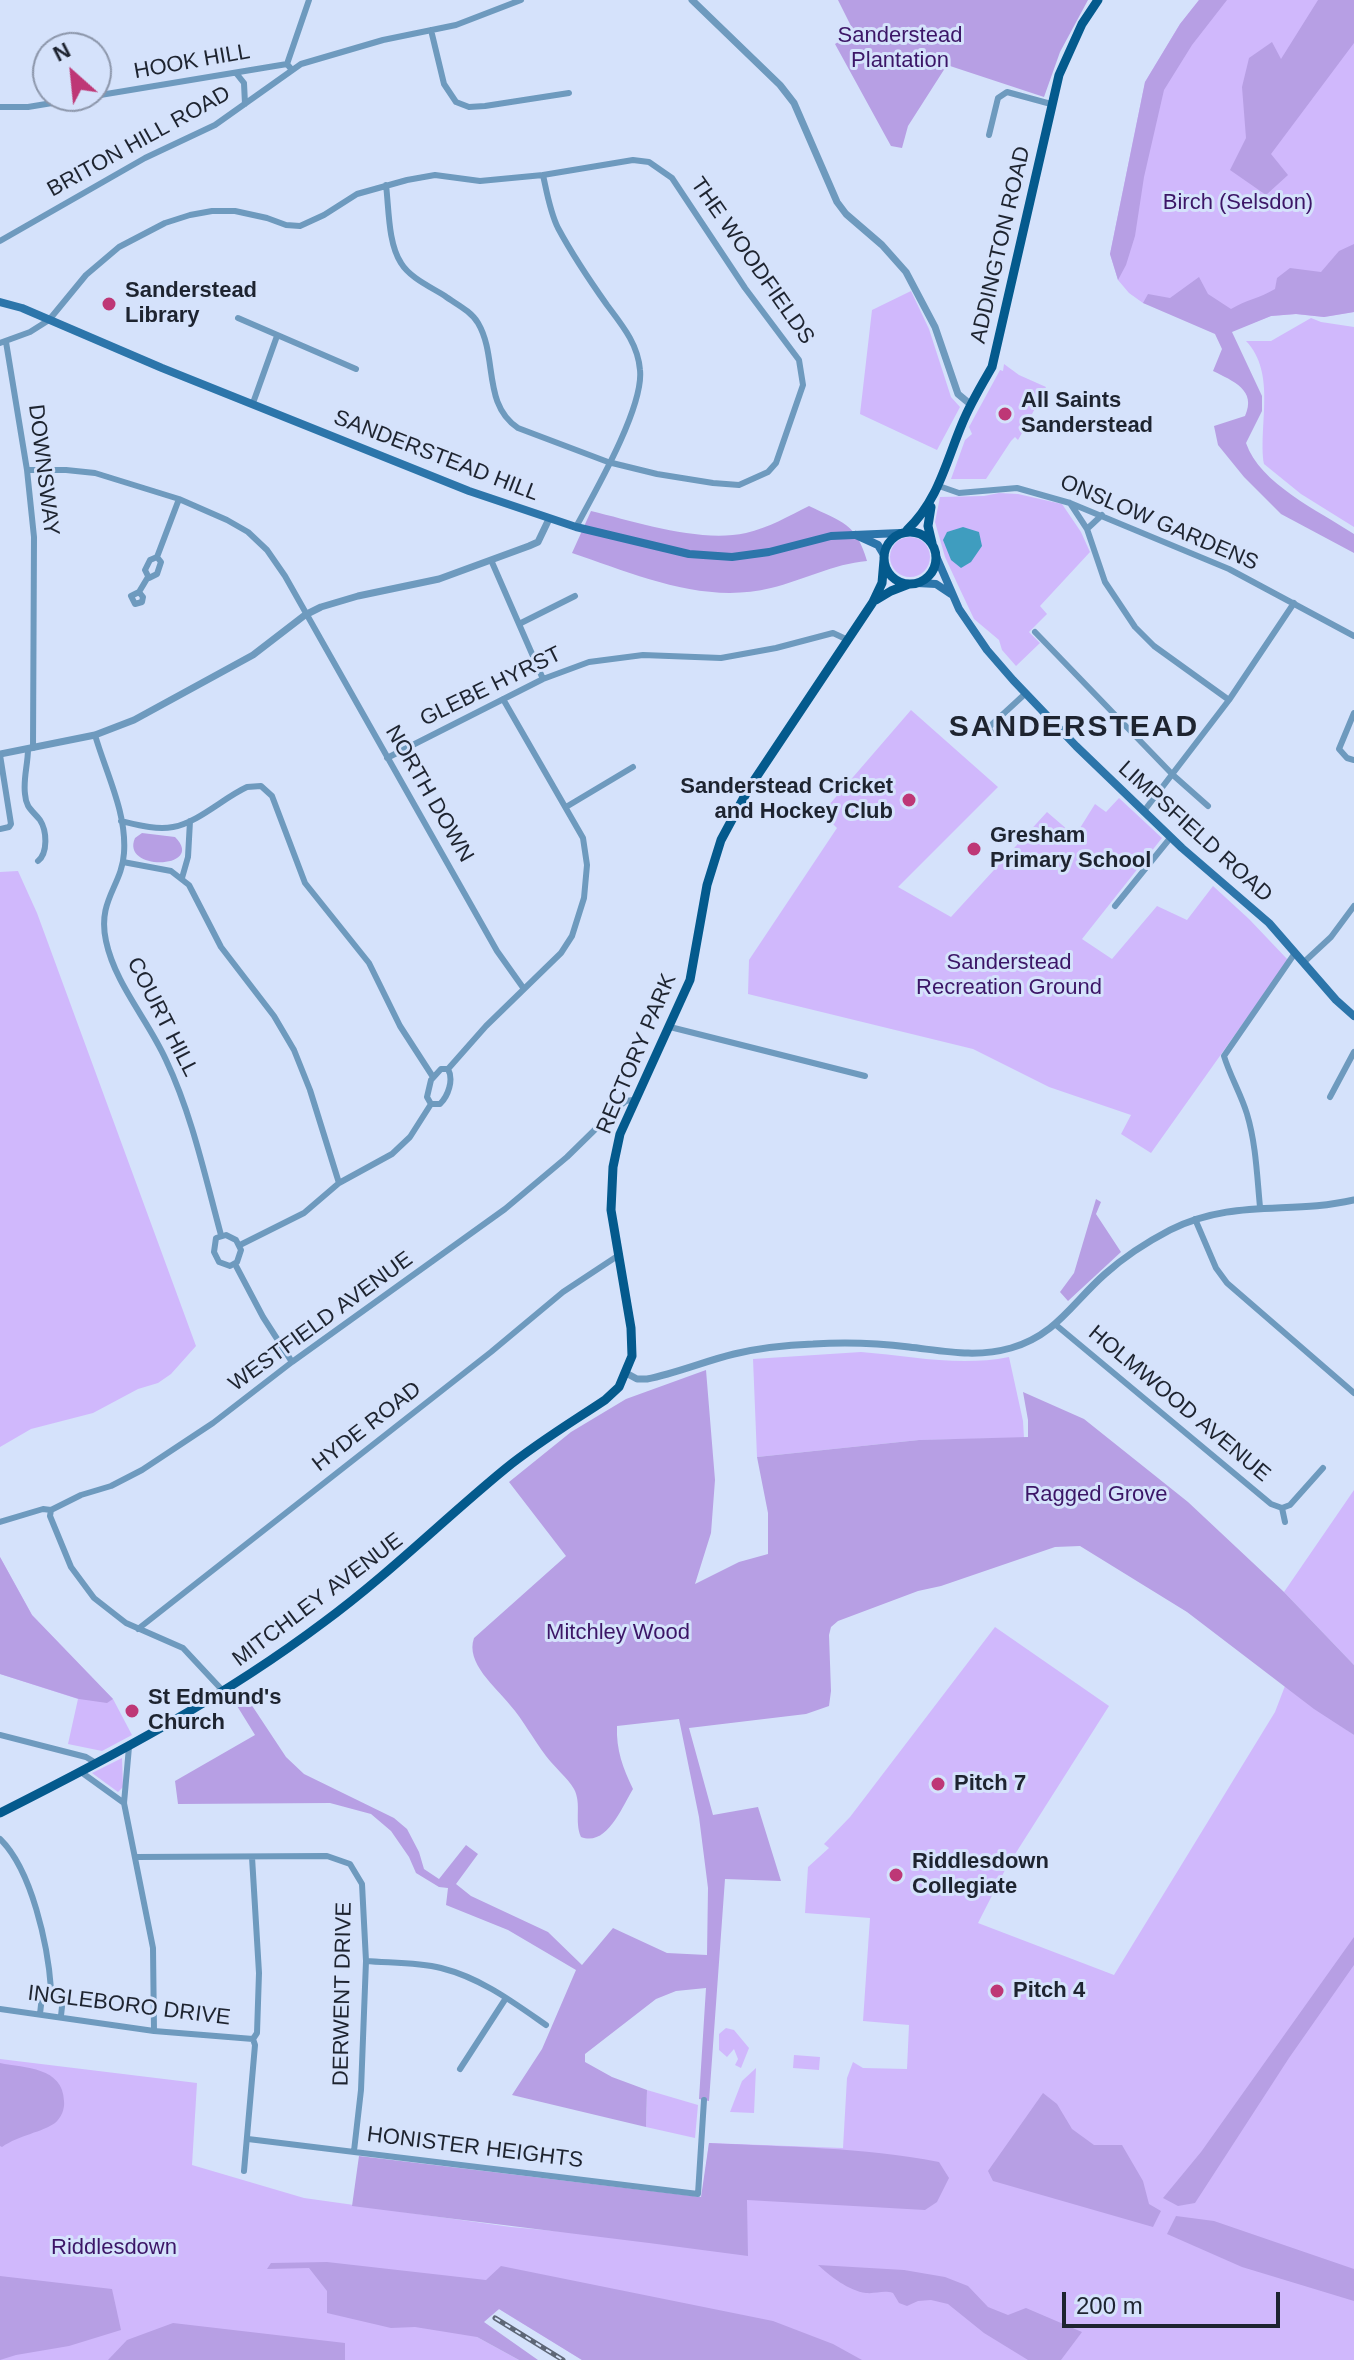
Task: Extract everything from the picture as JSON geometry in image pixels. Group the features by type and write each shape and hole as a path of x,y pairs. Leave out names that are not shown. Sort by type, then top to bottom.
{"main road":[{"name":"ADDINGTON ROAD","path":"934,496 970,404 992,367 1051,104 1068,52 1098,0"},
{"name":"SANDERSTEAD HILL","path":"0,302 22,308 469,491 576,527 689,554 732,557 769,552 831,536 904,532"},
{"path":"884,558 888,543 921,516 934,496"},
{"path":"873,602 932,572 935,553 928,522 934,496"},
{"path":"904,532 922,536 935,553"},
{"path":"853,534 878,545 894,578 902,583 940,585 954,598"},
{"name":"LIMPSFIELD ROAD","path":"935,553 954,598 987,650 1076,746 1220,883 1269,923 1336,1000 1354,1016"},
{"name":"RECTORY PARK","path":"626,1373 632,1356 631,1328 611,1210 613,1167 620,1134 690,980 707,885 721,840 749,788 873,602 882,583 884,558"},
{"name":"MITCHLEY AVENUE","path":"0,1813 98,1764 224,1692 323,1623 386,1574 507,1468 605,1400 619,1387 626,1373"}],"street":[{"path":"292,70 287,64 309,0"},
{"name":"BRITON HILL ROAD","path":"0,241 145,158 215,125 314,58 482,17 521,0"},
{"path":"692,0 780,85 794,103 837,202 906,272 935,327 958,394 970,404"},
{"path":"431,30 444,84 456,102 469,107 485,106 569,93"},
{"name":"HOOK HILL","path":"0,107 28,107 287,64"},
{"path":"236,73 244,83 245,104"},
{"path":"989,135 1001,94 1007,92 1051,104"},
{"name":"THE WOODFIELDS","path":"543,175 633,160 649,162 662,169 672,178 745,288 793,349 802,371 803,385 776,463 757,478 739,485 713,483 608,462"},
{"path":"3,342 49,320 103,259 165,223 212,211 235,211 300,226 357,194 386,185 435,175 480,181 543,175 557,227 607,305 623,324 641,372 637,395 576,527"},
{"path":"386,185 396,251 401,264 477,321 496,402 507,421 608,462"},
{"path":"238,318 356,369"},
{"path":"253,403 277,336"},
{"name":"DOWNSWAY","path":"3,342 27,470 34,544 30,748 24,792 28,809 42,824 46,850 38,861"},
{"name":"NORTH DOWN","path":"27,470 95,473 179,499 237,524 262,544 279,566 497,951 524,989"},
{"name":"ONSLOW GARDENS","path":"939,486 959,493 1017,488 1070,503 1229,569 1354,636"},
{"path":"148,577 145,570 149,561 157,557 179,499"},
{"path":"1070,503 1087,529 1105,582 1135,627 1154,646 1229,700"},
{"path":"1087,529 1102,515"},
{"path":"0,829 11,824 0,754 95,735 134,720 212,680 321,607 439,579 538,542 549,519"},
{"path":"148,577 154,578 157,574 161,562 157,557"},
{"path":"491,560 543,679"},
{"path":"139,592 148,577"},
{"path":"519,624 575,596"},
{"path":"1144,811 1229,700 1294,603"},
{"path":"1035,632 1173,775 1208,806"},
{"name":"GLEBE HYRST","path":"387,758 543,679 579,665 618,656 715,659 833,633 848,640"},
{"path":"994,735 986,725 1026,693"},
{"path":"431,1104 427,1097 433,1077 441,1069 448,1069 565,946 583,902 587,876 585,846 566,807 503,699"},
{"path":"1354,713 1339,749 1347,758 1354,760"},
{"name":"COURT HILL","path":"95,735 121,821 124,849 123,862 105,909 108,948 120,978 158,1044 178,1087 221,1235 214,1243 216,1257 224,1265 235,1264 263,1317 292,1362"},
{"path":"566,807 633,767"},
{"path":"121,821 165,828 190,821 249,786 259,786 269,792 307,887 369,963 400,1026 433,1077"},
{"path":"182,878 188,857 190,821"},
{"path":"1115,906 1171,837"},
{"path":"123,862 166,870 182,878 190,887 224,952 269,1009 289,1041 310,1090 339,1183"},
{"path":"1303,963 1331,937 1354,906"},
{"path":"1260,1207 1254,1143 1238,1085 1224,1059 1227,1048 1295,953"},
{"path":"670,1027 865,1076"},
{"path":"1330,1097 1354,1052"},
{"path":"431,1104 440,1104 445,1098 450,1079 448,1069"},
{"name":"WESTFIELD AVENUE","path":"0,1522 43,1509 51,1510 81,1495 111,1486 142,1470 213,1423 292,1362 505,1209 567,1157 615,1110 626,1101 633,1100"},
{"path":"240,1245 304,1213 339,1183 381,1162 402,1146 431,1104"},
{"path":"626,1373 637,1379 647,1379 737,1353 810,1344 859,1343 950,1354 986,1353 1037,1338 1056,1325 1104,1275 1125,1258 1170,1230 1195,1219 1260,1207 1331,1205 1354,1200"},
{"path":"1195,1219 1216,1268 1227,1283 1354,1393"},
{"path":"221,1235 230,1236 240,1245 240,1257 235,1264"},
{"name":"HYDE ROAD","path":"138,1629 479,1362 563,1292 619,1255"},
{"name":"HOLMWOOD AVENUE","path":"1056,1325 1271,1504 1282,1508 1290,1505 1323,1468"},
{"name":"HOLMWOOD AVENUE","path":"1282,1508 1285,1522"},
{"path":"51,1510 56,1533 80,1582 109,1612 138,1629 183,1648 224,1692"},
{"path":"0,1735 86,1757 98,1764"},
{"path":"129,1747 124,1803 153,1948 154,2031"},
{"path":"81,1772 124,1803"},
{"path":"0,1839 18,1863 30,1894 51,1989 63,1997 61,2016"},
{"name":"DERWENT DRIVE","path":"136,1857 327,1856 350,1864 362,1884 366,1961 361,2090 354,2151"},
{"path":"244,2171 255,2045 253,2039 257,2033 259,1973 252,1857"},
{"path":"366,1961 439,1967 489,1987 546,2025"},
{"path":"40,2014 42,1996 51,1989"},
{"path":"460,2069 506,1998"},
{"name":"INGLEBORO DRIVE","path":"0,2009 154,2031 253,2039"},
{"name":"HONISTER HEIGHTS","path":"248,2139 698,2194 704,2100"}],"green space":[{"name":"Sanderstead Plantation","path":"838,0 1088,0 1060,52 1044,97 947,65 908,126 902,148 891,146 835,44 854,32"},
{"name":"Birch (Selsdon)","path":"1199,0 1354,0 1354,312 1324,317 1296,314 1271,316 1232,331 1143,303 1118,280 1110,254 1145,82 1180,24"},
{"path":"1199,0 1227,0 1192,45 1164,90 1144,177 1135,236 1118,280 1110,254 1145,82 1180,24"},
{"path":"1318,0 1354,0 1354,43 1271,154 1288,175 1266,195 1230,170 1246,138 1242,87 1249,58 1272,42 1281,59"},
{"path":"1354,244 1354,312 1324,317 1296,314 1271,316 1232,332 1262,396 1262,411 1246,443 1253,458 1277,484 1354,534 1354,553 1281,514 1244,477 1218,445 1214,426 1245,416 1248,399 1241,388 1213,371 1222,349 1215,334 1143,303 1148,294 1170,298 1199,277 1208,294 1231,309 1275,289 1277,278 1290,268 1321,272 1339,251"},
{"path":"911,291 929,329 951,397 960,407 937,450 860,414 872,310"},
{"path":"1311,318 1354,327 1354,527 1301,494 1264,464 1264,384 1261,368 1246,341 1271,341"},
{"path":"1004,364 1019,375 1046,387 1018,440 1015,437 1011,441 986,479 951,479 965,440 972,434 969,427 1000,370 1003,371"},
{"path":"999,493 1062,504 1090,552 1040,606 1047,614 1029,632 1040,643 1016,666 1002,650 999,640 974,619 945,557 935,522 940,497"},
{"path":"809,506 839,520 853,531 867,561 842,565 771,588 720,593 670,585 572,553 591,511 668,530 728,535 762,528"},
{"path":"910,537 924,543 930,557 924,571 910,577 896,571 890,557 896,543"},
{"name":"Sanderstead Recreation Ground","path":"911,710 998,787 898,887 951,917 1047,812 1075,836 1095,804 1106,812 1119,798 1162,838 1082,939 1112,959 1157,906 1187,920 1213,886 1288,960 1151,1153 1121,1134 1131,1115 1049,1087 973,1049 748,994 749,960 837,828 822,813"},
{"path":"142,833 175,837 182,848 180,855 161,862 139,857 134,849 135,838"},
{"path":"18,871 37,913 196,1346 171,1374 158,1383 138,1389 93,1413 31,1429 0,1447 0,872"},
{"path":"1096,1199 1101,1202 1096,1214 1121,1252 1068,1301 1060,1292 1074,1273"},
{"path":"861,1352 953,1361 1009,1357 1024,1438 919,1440 757,1457 753,1359"},
{"name":"Mitchley Wood","path":"706,1370 715,1480 711,1533 695,1584 739,1562 768,1554 768,1513 757,1457 919,1440 1028,1437 1023,1392 1084,1419 1188,1502 1284,1592 1354,1665 1354,1735 1314,1709 1187,1612 1080,1546 1055,1547 918,1591 838,1621 831,1627 829,1635 829,1706 806,1714 689,1728 713,1815 758,1807 781,1881 725,1879 709,2101 699,2099 706,1988 676,1991 656,1999 585,2054 585,2062 612,2077 647,2090 646,2127 512,2095 542,2049 576,1970 508,1930 446,1905 448,1888 439,1887 416,1873 391,1831 371,1814 330,1803 178,1804 175,1781 255,1735 234,1701 245,1695 286,1757 304,1774 394,1818 407,1829 424,1869 439,1879 466,1845 478,1854 456,1884 471,1896 548,1932 582,1965 613,1928 667,1953 707,1955 708,1888 699,1817 679,1719 617,1726 621,1759 633,1789 606,1831 590,1839 581,1837 574,1789 483,1674 472,1647 474,1638 566,1556 509,1482 571,1432 626,1399"},
{"path":"1354,1490 1354,1665 1284,1592"},
{"path":"0,1557 32,1615 113,1699 132,1735 102,1751 68,1744 78,1699 0,1674"},
{"path":"0,1557 32,1615 113,1699 107,1703 79,1699 0,1674"},
{"name":"Riddlesdown","path":"995,1627 1109,1706 1005,1870 978,1923 1114,1975 1275,1712 1285,1686 1354,1735 1354,2360 582,2360 499,2309 483,2321 477,2337 519,2360 0,2360 0,2059 197,2083 192,2165 304,2198 511,2227 599,2235 702,2197 709,2143 843,2148 847,2078 853,2062 863,2068 907,2069 909,2025 863,2021 870,1918 805,1913 808,1867 829,1848 824,1844 850,1817"},
{"path":"122,1758 123,1787 118,1792 92,1773"},
{"path":"1354,1937 1354,1965 1195,2203 1178,2206 1163,2198 1201,2152"},
{"path":"726,2028 734,2030 749,2048 741,2068 735,2065 738,2059 734,2049 727,2057 719,2050 719,2034"},
{"path":"794,2055 820,2057 819,2070 793,2068"},
{"path":"0,2063 50,2075 62,2090 64,2104 55,2123 2,2147 0,2146"},
{"path":"756,2068 754,2113 730,2112 742,2081"},
{"path":"647,2090 698,2105 695,2138 646,2127"},
{"path":"1043,2093 1057,2104 1072,2129 1094,2145 1122,2145 1143,2181 1149,2204 1161,2211 1153,2227 993,2181 988,2171"},
{"path":"709,2143 824,2148 910,2157 939,2162 949,2178 937,2202 925,2210 747,2200 748,2256 352,2206 359,2156 701,2197"},
{"path":"1176,2216 1214,2221 1354,2269 1354,2301 1242,2267 1167,2234"},
{"path":"327,2262 486,2280 501,2266 773,2321 833,2344 862,2360 582,2360 499,2309 484,2322 538,2360 519,2360 477,2337 415,2327 391,2328 327,2313 327,2291 309,2268 267,2269 271,2263"},
{"path":"818,2265 904,2270 945,2277 968,2286 988,2307 1008,2315 1026,2308 1082,2332 1061,2360 1028,2360 984,2333 948,2304 931,2300 907,2306 899,2303 893,2293 866,2293 853,2289"},
{"path":"0,2276 112,2289 121,2330 69,2346 0,2360"},
{"path":"173,2323 345,2343 345,2360 108,2360 127,2340"}],"water":[{"path":"963,527 979,532 982,546 971,562 961,568 951,560 943,540 947,532"}],"railway":[{"path":"495,2318 563,2360"}],"place":[{"name":"Sanderstead Library","path":"109,304"},
{"name":"All Saints Sanderstead","path":"1005,414"},
{"name":"Sanderstead Cricket and Hockey Club","path":"909,800"},
{"name":"Gresham Primary School","path":"974,849"},
{"name":"St Edmund's Church","path":"132,1711"},
{"name":"Pitch 7","path":"938,1784"},
{"name":"Riddlesdown Collegiate","path":"896,1875"},
{"name":"Pitch 4","path":"997,1991"}],"district":[{"name":"SANDERSTEAD","path":"1074,728"}],"park label":[{"name":"Ragged Grove","path":"1096,1495"}]}
